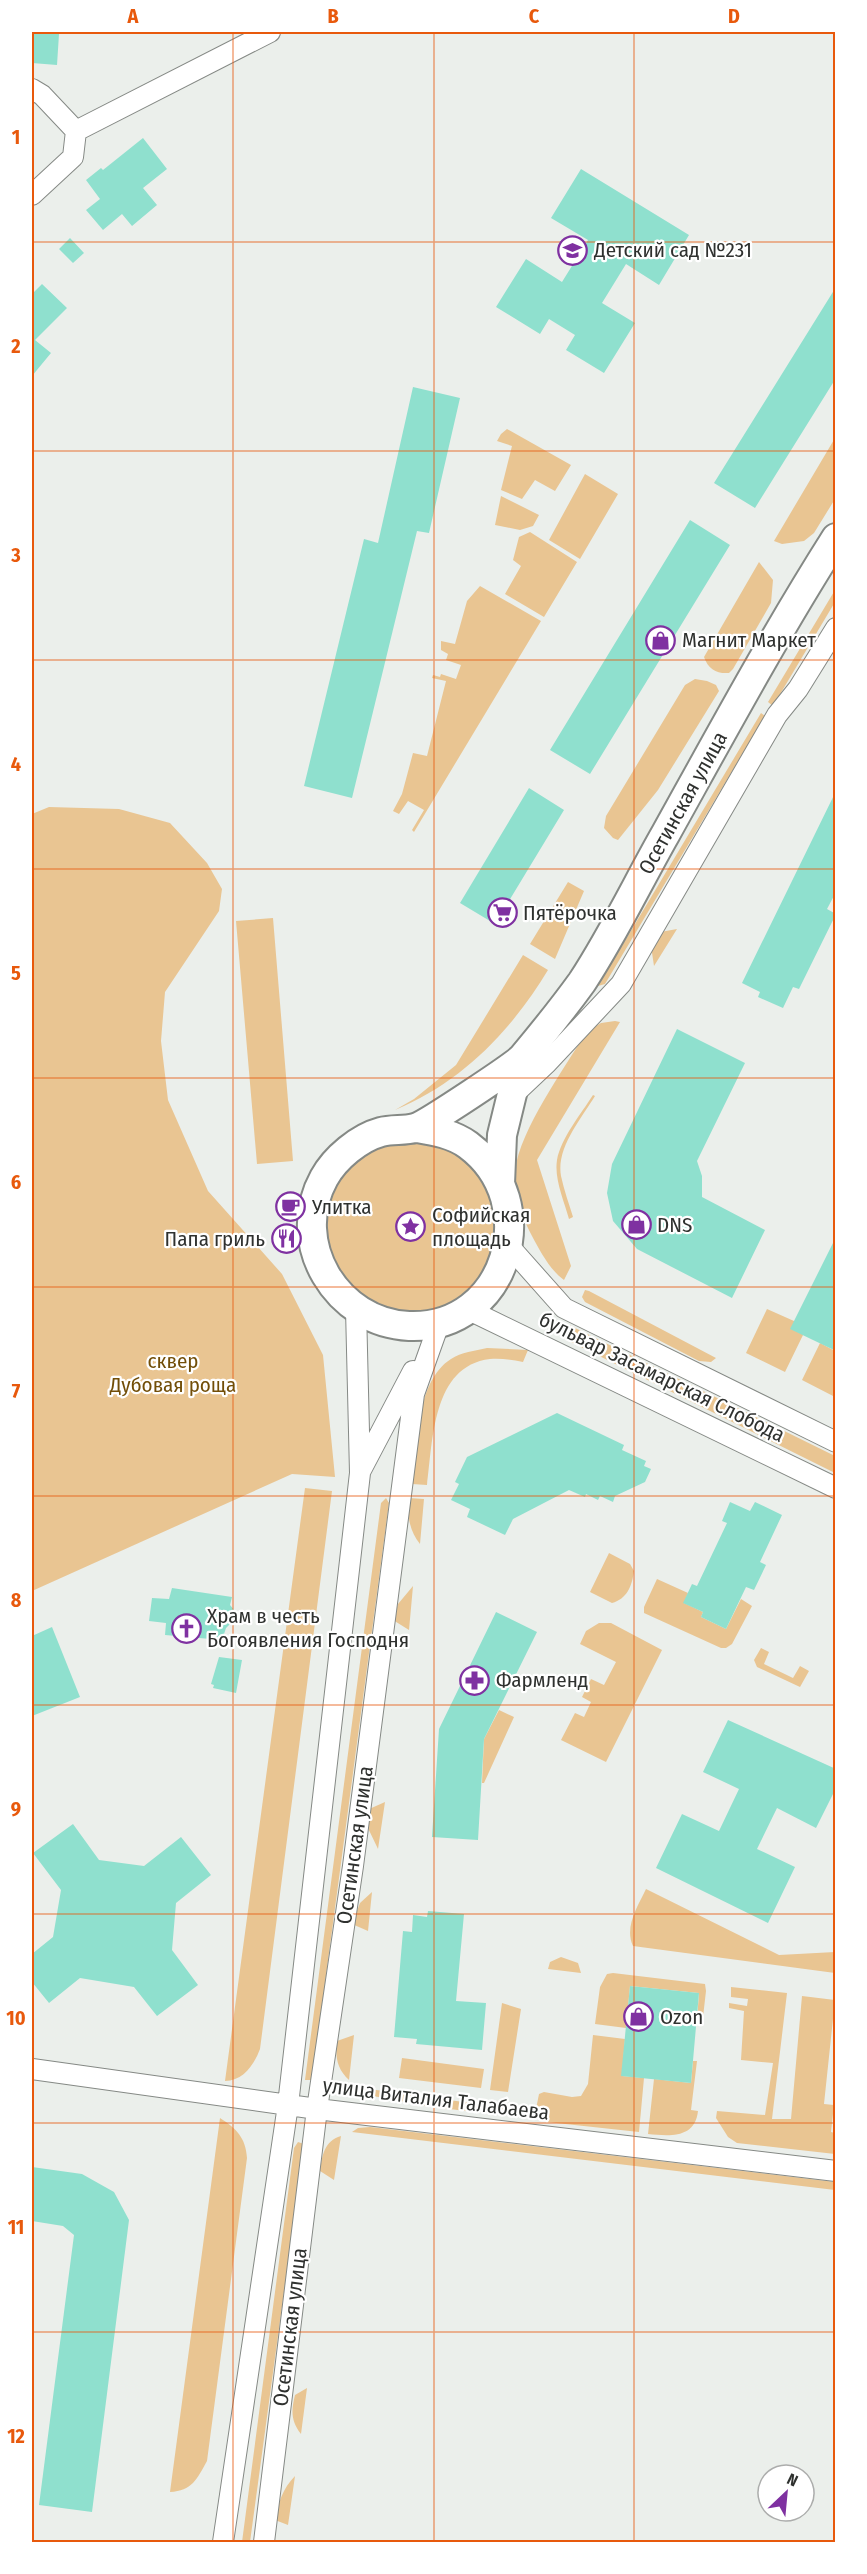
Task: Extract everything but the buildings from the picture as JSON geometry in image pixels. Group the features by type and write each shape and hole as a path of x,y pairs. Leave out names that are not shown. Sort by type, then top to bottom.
{"street":[{"path":"76,131 270,32"},
{"path":"32,89 42,95 76,131 73,157 32,195"},
{"name":"Осетинская улица","path":"417,1128 520,1061 585,975 766,655 836,538"},
{"name":"Осетинская улица","path":"512,1096 547,1063 621,984 777,715 798,689 836,628"},
{"name":"Осетинская улица","path":"501,1184 502,1135 520,1061"},
{"path":"417,1128 443,1133 466,1144 486,1162 501,1184 510,1214 508,1245 501,1270 486,1291 467,1309 440,1322 411,1326 382,1322 356,1309 332,1287 314,1250 312,1213 324,1178 348,1149 380,1132 417,1128"},
{"name":"бульвар Засамарская Слобода","path":"508,1245 564,1308 836,1442"},
{"name":"Осетинская улица","path":"223,2542 288,2105 360,1473 356,1309"},
{"name":"бульвар Засамарская Слобода","path":"467,1309 836,1488"},
{"name":"Осетинская улица","path":"360,1473 440,1322"},
{"name":"Осетинская улица","path":"264,2542 317,2109 353,1866 414,1394 440,1322"},
{"name":"улица Виталия Талабаева","path":"32,2069 317,2109 836,2171"}],"green space":[{"path":"507,429 571,465 555,491 535,480 522,499 501,490 512,446 497,441"},
{"path":"835,438 835,499 814,533 804,541 782,544 774,541"},
{"path":"585,474 618,494 580,559 549,540"},
{"path":"501,496 539,515 533,526 520,530 495,525"},
{"path":"530,532 577,562 544,617 505,594 521,566 513,560 519,537"},
{"path":"759,562 773,580 771,603 733,669 729,673 717,672 708,665 704,657"},
{"path":"480,586 541,621 414,832 412,830 424,810 408,801 399,814 393,811 402,794 413,753 427,756 446,681 432,678 433,675 440,677 441,674 456,679 461,665 446,660 448,654 441,650 441,641 455,644 467,601"},
{"path":"835,590 835,602 773,706 768,702"},
{"path":"695,679 716,685 719,691 658,790 618,840 613,838 604,828 606,816 685,685"},
{"path":"761,713 765,716 605,984 598,986"},
{"name":"сквер Дубовая роща","path":"49,807 119,809 170,823 207,863 222,889 219,911 165,992 161,1041 168,1100 208,1191 282,1274 323,1355 335,1477 292,1474 32,1591 32,814"},
{"path":"568,882 584,891 555,959 530,944"},
{"path":"273,918 293,1161 257,1164 236,921"},
{"path":"677,929 654,966 651,946 655,933"},
{"path":"523,955 548,970 518,1014 483,1052 463,1069 442,1085 395,1110 414,1099 456,1065"},
{"path":"620,1022 537,1160 571,1266 564,1280 546,1260 525,1221 516,1196 515,1171 525,1137 534,1119 586,1032 601,1023"},
{"path":"593,1095 595,1096 566,1144 560,1165 573,1217 569,1219 558,1182 557,1160 567,1135"},
{"name":"Софийская площадь","path":"411,1140 428,1141 444,1146 459,1154 472,1165 483,1178 491,1193 496,1209 496,1243 491,1259 483,1274 472,1287 459,1298 444,1306 428,1311 411,1312 394,1311 378,1306 363,1298 350,1287 339,1274 331,1259 326,1243 325,1226 326,1209 331,1193 339,1178 350,1165 363,1154 378,1146 394,1141"},
{"path":"585,1290 716,1358 711,1362 699,1361 585,1302 582,1297"},
{"path":"767,1309 794,1321 803,1335 785,1372 746,1353"},
{"path":"567,1324 835,1456 835,1473 561,1337"},
{"path":"820,1343 835,1351 835,1397 802,1380"},
{"path":"487,1348 528,1350 523,1362 490,1359 471,1365 457,1375 446,1390 439,1408 434,1428 427,1485 412,1484 420,1416 424,1398 431,1383 439,1369 451,1359 464,1353"},
{"path":"305,1488 332,1491 260,2049 255,2061 247,2071 237,2078 225,2081"},
{"path":"386,1498 389,1503 313,2073 311,2080 305,2080 381,1503"},
{"path":"409,1498 424,1499 420,1544 413,1533 410,1522"},
{"path":"609,1553 630,1564 634,1571 628,1591 612,1603 590,1592"},
{"path":"657,1579 688,1593 684,1603 703,1612 701,1617 726,1629 741,1599 752,1606 732,1644 721,1648 644,1613 644,1607"},
{"path":"413,1586 409,1630 393,1620 398,1604"},
{"path":"599,1623 611,1623 662,1650 606,1762 561,1740 575,1713 584,1717 591,1702 582,1697 591,1679 604,1685 616,1662 580,1644 586,1631"},
{"path":"761,1648 769,1652 764,1664 793,1678 800,1666 809,1671 800,1687 757,1667 754,1660"},
{"path":"499,1710 514,1717 482,1783 484,1739"},
{"path":"385,1802 378,1849 367,1826 367,1810"},
{"path":"646,1889 779,1955 835,1952 835,1973 633,1946 631,1924"},
{"path":"372,1892 368,1931 352,1924 360,1903"},
{"path":"561,1957 578,1963 581,1973 548,1969 550,1962"},
{"path":"607,1974 705,1984 703,2017 697,2020 699,1993 630,1986 626,2028 595,2024 600,1987"},
{"path":"731,1987 787,1993 772,2119 791,2119 802,1996 835,2000 824,2104 834,2105 831,2132 835,2133 835,2154 737,2143 728,2137 716,2118 717,2111 765,2115 773,2063 741,2060 744,2011 729,2008 729,2003 747,2006 748,1999 731,1997"},
{"path":"502,2003 521,2009 508,2092 490,2090"},
{"path":"354,2035 349,2080 342,2072 338,2062 337,2041"},
{"path":"593,2035 625,2039 622,2076 644,2078 639,2132 547,2122 536,2109 539,2094 544,2092 572,2097 581,2096 588,2084"},
{"path":"402,2058 484,2069 481,2088 399,2078"},
{"path":"693,2061 697,2061 691,2110 698,2111 692,2127 680,2134 648,2134 654,2079 691,2083"},
{"path":"362,2088 507,2108 479,2111 441,2108 372,2096 364,2092"},
{"path":"220,2118 239,2134 245,2145 247,2158 207,2461 193,2483 184,2489 170,2492"},
{"path":"370,2127 835,2182 835,2190 352,2132 358,2128"},
{"path":"341,2136 334,2180 320,2171 327,2145"},
{"path":"298,2142 304,2144 250,2542 242,2542 294,2148"},
{"path":"307,2388 301,2434 294,2420 293,2406 295,2395"},
{"path":"295,2476 288,2525 275,2520 282,2496"}],"place":[{"name":"Детский сад №231","path":"573,250"},
{"name":"Магнит Маркет","path":"661,640"},
{"name":"Пятёрочка","path":"502,913"},
{"name":"Улитка","path":"291,1207"},
{"name":"DNS","path":"636,1225"},
{"name":"Софийская площадь","path":"411,1227"},
{"name":"Папа гриль","path":"286,1239"},
{"name":"Храм в честь Богоявления Господня","path":"186,1628"},
{"name":"Фармленд","path":"475,1680"},
{"name":"Ozon","path":"639,2017"}]}
